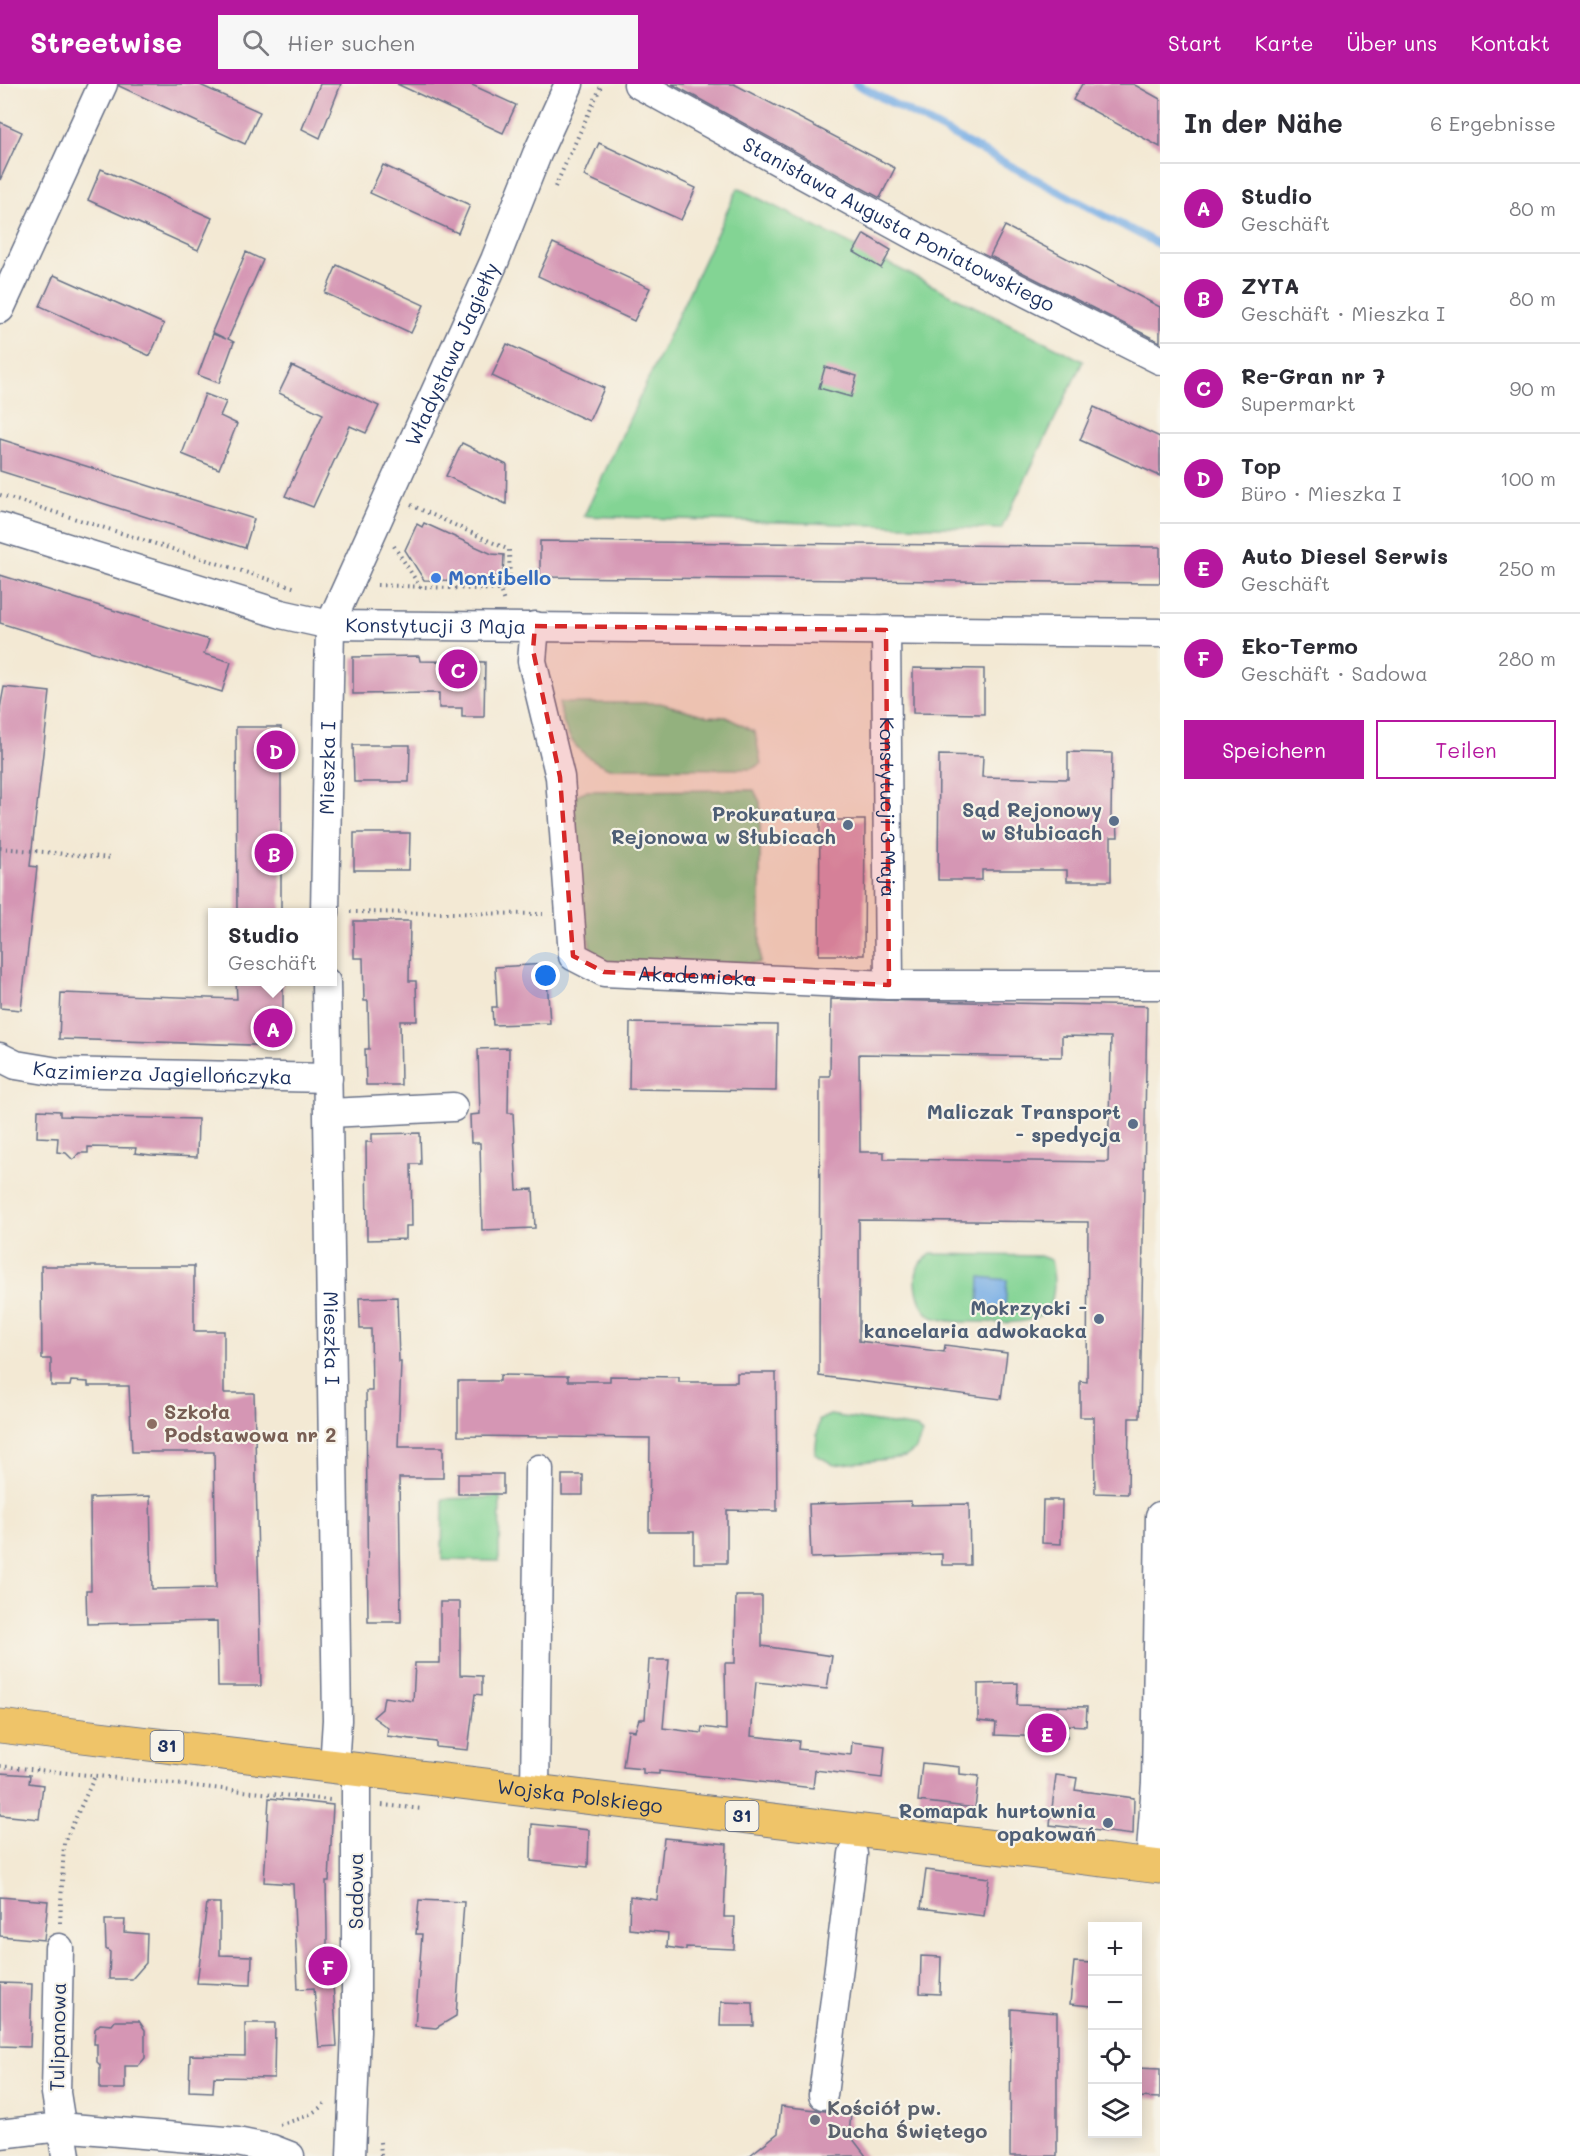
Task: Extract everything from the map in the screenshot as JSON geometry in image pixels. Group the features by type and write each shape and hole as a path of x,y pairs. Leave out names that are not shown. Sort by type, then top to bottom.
{"main road":[{"name":"Wojska Polskiego","path":"0,1726 1155,1866"}],"street":[{"path":"0,309 103,84"},
{"name":"Władysława Jagiełły","path":"330,625 495,261 537,154 569,84"},
{"name":"Stanisława Augusta Poniatowskiego","path":"638,84 924,241 1160,360"},
{"name":"Konstytucji 3 Maja","path":"0,527 271,611 330,625 1160,633"},
{"name":"Mieszka I","path":"330,625 337,908"},
{"name":"Akademicka","path":"536,626 532,661 560,777 573,956 604,972 889,985 1160,985"},
{"name":"Konstytucji 3 Maja","path":"886,630 889,985"},
{"name":"Mieszka I","path":"326,986 337,1720 345,1768"},
{"name":"Kazimierza Jagiellończyka","path":"0,1057 16,1065 58,1072 328,1078"},
{"path":"328,1113 453,1107"},
{"path":"535,1790 539,1469"},
{"path":"1155,1866 1160,1516"},
{"name":"Sadowa","path":"345,1768 356,2031 351,2156"},
{"path":"823,2094 853,1854"},
{"name":"Tulipanowa","path":"59,1948 56,2093 66,2156"},
{"path":"0,2134 60,2127 237,2142 272,2149 290,2156"}],"path":[{"path":"0,495 299,589"},
{"path":"405,514 409,504 509,550 510,584 500,590"},
{"path":"387,553 392,543 421,588"},
{"path":"372,584 377,574"},
{"path":"0,848 111,858"},
{"path":"337,909 569,914"},
{"path":"0,1766 334,1800"},
{"path":"59,1948 64,1843 96,1775"},
{"path":"271,2127 295,2120 323,2106 328,2097"}],"highlighted area":[{"path":"535,626 886,630 889,985 604,972 573,956 560,777 533,650"}],"green space":[{"path":"738,188 1083,361 1001,529 584,516"},
{"path":"559,703 660,703 707,716 726,717 755,732 761,764 751,769 609,768 580,751 564,726"},
{"path":"754,790 760,802 760,963 607,962 591,952 576,853 576,795 586,791"},
{"path":"931,1254 1040,1256 1051,1260 1054,1280 1049,1307 1041,1315 1031,1320 1017,1322 958,1322 933,1317 920,1302 916,1280 919,1265"},
{"path":"830,1415 917,1428 922,1434 916,1449 905,1457 834,1465 815,1454 819,1420"},
{"path":"500,1497 499,1561 442,1560 443,1499"}],"water":[{"path":"980,1277 1007,1280 1005,1309 979,1306"}],"building":[{"path":"119,84 198,84 260,112 245,144 119,86"},
{"path":"320,84 341,84 320,138 302,129"},
{"path":"397,84 470,84 516,105 503,133"},
{"path":"672,84 734,84 895,168 880,198"},
{"path":"1082,84 1133,84 1160,99 1160,147 1073,100"},
{"path":"0,122 22,132 0,180"},
{"path":"599,143 696,188 681,220 584,176"},
{"path":"383,165 470,205 458,233 370,193"},
{"path":"101,169 212,218 198,250 88,200"},
{"path":"1005,226 1160,307 1160,342 990,256"},
{"path":"864,234 891,250 881,268 854,252"},
{"path":"553,243 650,288 634,321 538,276"},
{"path":"246,252 263,260 228,339 234,342 219,383 198,375 213,334 226,339 212,332"},
{"path":"337,265 424,305 411,333 325,293"},
{"path":"54,275 164,324 150,356 40,306"},
{"path":"507,344 604,388 589,421 492,376"},
{"path":"292,366 379,406 366,433 350,426 313,507 285,496 323,414 279,393"},
{"path":"825,367 857,376 851,397 819,388"},
{"path":"205,394 226,402 220,416 237,424 219,469 182,454"},
{"path":"1094,407 1160,437 1160,476 1080,440"},
{"path":"0,439 254,519 245,548 0,471"},
{"path":"462,443 507,465 506,504 446,476"},
{"path":"424,523 492,554 504,555 503,576 491,576 491,581 424,580 405,550 417,524 422,527"},
{"path":"540,541 1160,547 1160,583 540,577"},
{"path":"0,575 209,640 204,654 231,662 222,692 0,623"},
{"path":"419,656 420,661 485,662 484,717 462,717 462,708 439,708 439,693 353,694 353,657"},
{"path":"913,668 984,669 984,714 913,713"},
{"path":"4,687 50,692 30,866 37,867 21,1010 0,1008 0,708"},
{"path":"236,727 281,727 281,908 237,908"},
{"path":"353,745 410,745 409,782 354,782"},
{"path":"1068,752 1112,753 1111,818 1117,818 1118,837 1111,837 1111,881 1067,881 1067,870 982,870 982,880 938,880 939,755 983,756 982,777 1068,779"},
{"path":"820,820 865,820 864,955 819,955"},
{"path":"354,833 410,833 409,870 354,870"},
{"path":"354,921 410,921 409,981 416,981 417,1021 400,1021 401,1085 366,1085 365,1049 369,1049 368,1001 364,1001 363,958 354,958"},
{"path":"546,964 550,1023 493,1025 492,1007 497,1007 495,967"},
{"path":"236,986 283,986 283,1046 59,1039 61,993 237,999"},
{"path":"831,999 1147,1006 1140,1418 1129,1418 1128,1494 1095,1493 1094,1417 1080,1417 1080,1381 1087,1382 1088,1222 859,1220 859,1341 944,1352 945,1345 1007,1353 1001,1399 819,1376 820,1076 830,1076","holes":["1062,1036 1111,1037 1108,1162 884,1159 884,1152 860,1152 859,1054 1062,1057"]},
{"path":"630,1023 777,1025 776,1091 629,1089"},
{"path":"509,1048 508,1113 513,1113 517,1190 533,1189 535,1228 482,1230 480,1143 471,1143 470,1115 480,1114 478,1049"},
{"path":"38,1110 60,1111 60,1116 198,1119 197,1157 135,1153 136,1148 88,1147 88,1153 79,1153 73,1160 66,1153 57,1152 58,1138 37,1137"},
{"path":"420,1133 421,1164 411,1164 412,1226 406,1226 406,1239 367,1240 366,1142 372,1142 372,1134"},
{"path":"41,1266 194,1266 194,1331 224,1331 224,1393 254,1393 261,1686 218,1686 217,1621 87,1624 86,1590 91,1590 90,1498 150,1496 152,1589 216,1588 214,1452 132,1452 129,1386 88,1386 88,1382 71,1381 70,1386 51,1386 51,1359 42,1359"},
{"path":"397,1297 399,1362 401,1362 398,1447 443,1447 443,1478 399,1478 401,1622 368,1622 366,1391 372,1391 371,1329 360,1329 359,1298"},
{"path":"737,1373 776,1373 777,1511 727,1510 727,1563 694,1563 694,1532 649,1532 650,1438 458,1436 458,1381 500,1381 500,1375 568,1376 568,1381 610,1381 610,1376 679,1377 679,1382 737,1382"},
{"path":"458,1474 503,1474 503,1494 458,1494"},
{"path":"562,1475 583,1475 583,1495 562,1495"},
{"path":"1043,1500 1062,1500 1061,1544 1042,1543"},
{"path":"911,1501 911,1505 969,1504 970,1565 942,1565 942,1554 811,1558 809,1504"},
{"path":"736,1596 762,1596 762,1646 832,1656 827,1689 756,1682 751,1736 799,1741 798,1749 851,1755 852,1742 885,1746 882,1778 815,1770 813,1788 659,1771 659,1774 643,1773 643,1769 623,1767 628,1730 635,1731 639,1719 645,1719 649,1660 669,1660 663,1728 701,1733 702,1727 726,1730 725,1663 735,1663"},
{"path":"440,1602 460,1602 460,1675 482,1676 482,1695 475,1694 468,1750 436,1747 436,1742 387,1736 388,1728 373,1717 382,1709 384,1697 413,1701 415,1663 440,1663"},
{"path":"1018,1683 1017,1705 1087,1707 1086,1726 1067,1725 1067,1738 995,1735 996,1723 978,1721 978,1684"},
{"path":"922,1763 960,1767 960,1774 979,1776 975,1808 918,1801"},
{"path":"0,1773 30,1775 29,1783 43,1785 39,1819 0,1815"},
{"path":"1056,1775 1077,1778 1075,1790 1134,1798 1133,1835 1050,1825"},
{"path":"269,1798 333,1805 329,1881 326,1881 327,1954 331,1953 337,2046 319,2047 314,1988 298,1989 293,1884 264,1882"},
{"path":"532,1824 589,1830 588,1867 531,1861"},
{"path":"664,1838 727,1844 724,1917 735,1917 734,1949 686,1947 686,1950 667,1947 668,1933 629,1929 630,1896 657,1900"},
{"path":"926,1870 989,1878 984,1916 921,1908"},
{"path":"0,1897 48,1901 44,1940 0,1936"},
{"path":"419,1900 464,1902 456,2016 436,2028 415,2026 422,1934 416,1934"},
{"path":"207,1903 220,1903 220,1955 252,1956 251,1985 197,1983"},
{"path":"105,1920 125,1920 124,1932 147,1934 146,1963 132,1979 109,1979 110,1952 106,1949"},
{"path":"921,1956 941,1957 940,1994 920,1993"},
{"path":"1074,1962 1088,1963 1088,2006 1070,2004"},
{"path":"0,1983 32,1984 30,2047 0,2046"},
{"path":"721,2002 753,2003 754,2026 720,2026"},
{"path":"1011,2009 1057,2013 1057,2156 1010,2156"},
{"path":"115,2021 139,2021 145,2030 145,2058 138,2066 125,2066 125,2089 100,2089 100,2065 97,2062 97,2044 94,2044 95,2029 100,2024 112,2025"},
{"path":"245,2023 275,2023 274,2078 214,2077 213,2092 189,2091 190,2055 245,2056"},
{"path":"1142,2068 1160,2069 1160,2098 1142,2097"},
{"name":"Kościół pw. Ducha Świętego","path":"781,2106 851,2114 849,2134 866,2156 749,2156 778,2133"}],"waterway":[{"path":"856,84 1160,245"}],"place":[{"name":"Montibello","path":"436,578"},
{"name":"Re-Gran nr 7","path":"458,669"},
{"name":"Top","path":"276,750"},
{"name":"Sąd Rejonowy w Słubicach","path":"1114,821"},
{"name":"Prokuratura Rejonowa w Słubicach","path":"848,825"},
{"name":"ZYTA","path":"274,853"},
{"name":"Studio","path":"273,1028"},
{"name":"Maliczak Transport - spedycja","path":"1133,1124"},
{"name":"Mokrzycki - kancelaria adwokacka","path":"1099,1319"},
{"name":"Szkoła Podstawowa nr 2","path":"152,1424"},
{"name":"Auto Diesel Serwis","path":"1047,1733"},
{"name":"Romapak hurtownia opakowań","path":"1108,1823"},
{"name":"Eko-Termo","path":"328,1966"},
{"name":"Kościół pw. Ducha Świętego","path":"815,2120"}]}
